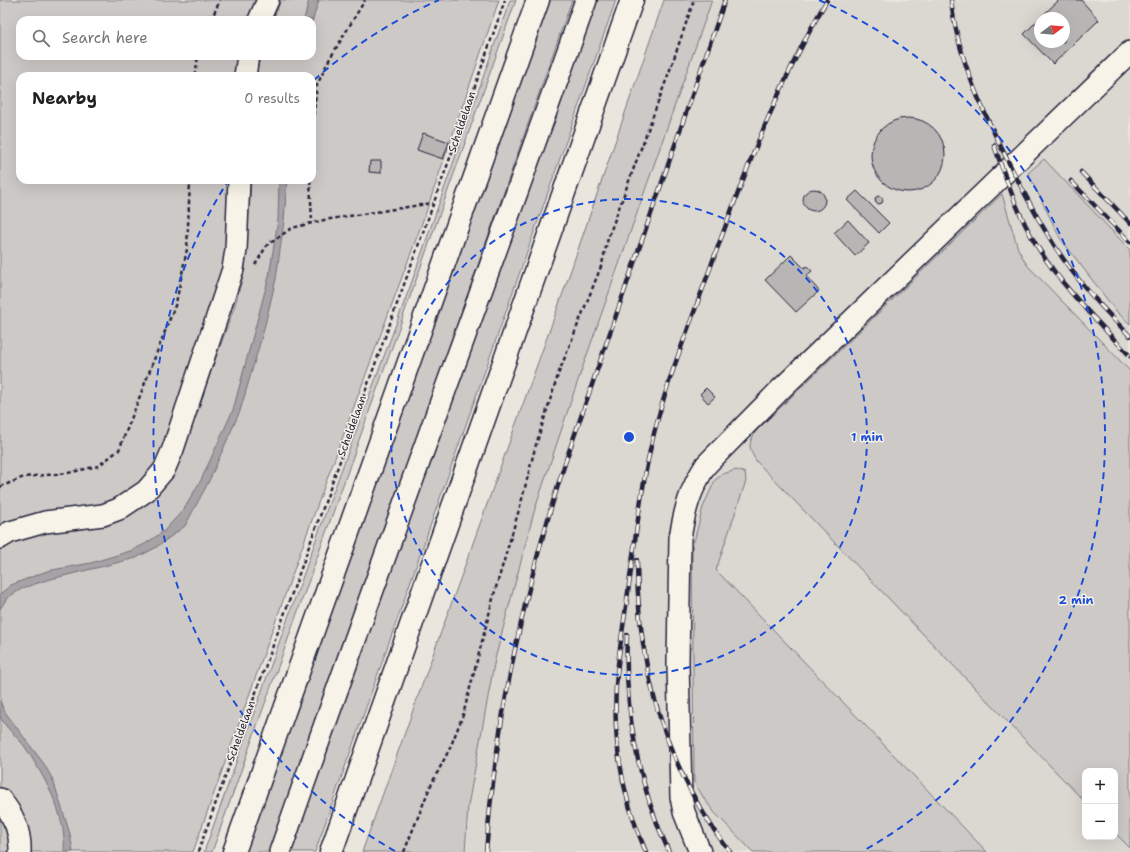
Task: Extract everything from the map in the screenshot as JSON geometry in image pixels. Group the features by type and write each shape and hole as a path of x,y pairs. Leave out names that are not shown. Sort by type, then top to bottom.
{"main road":[{"path":"234,852 538,0"},
{"path":"331,852 632,0"}],"lane":[{"path":"261,16 268,0"},
{"path":"280,852 341,677 586,0"},
{"path":"700,852 684,812 682,797 678,663 680,538 691,492 698,477 706,465 781,389 1130,52"},
{"path":"246,72 247,60"},
{"path":"0,538 10,532 44,522 102,515 119,509 146,490 164,470 175,442 233,269 236,250 239,184"},
{"path":"0,799 17,825 20,852"}],"path":[{"path":"213,16 220,0"},
{"path":"316,94 317,85 329,60 365,0"},
{"name":"Scheldelaan","path":"198,852 505,0"},
{"path":"404,852 430,787 450,748 463,714 494,591 521,503 535,448 559,372 602,264 608,238 694,0"},
{"path":"196,72 197,60"},
{"path":"0,487 24,477 68,474 98,466 119,450 176,303 187,249 190,184"},
{"path":"310,184 312,222"},
{"path":"253,269 267,245 292,228 312,222 433,203"}],"shaded area":[{"path":"0,0 259,0 253,16 16,16 16,60 238,60 236,72 16,72 16,184 230,184 225,271 157,467 121,501 0,529"},
{"path":"281,0 499,0 425,215 309,528 193,852 27,852 14,804 0,788 0,549 19,539 135,507 195,416 235,305 245,269 251,184 316,184 316,72 257,72 259,60 316,60 316,16 275,16"},
{"path":"309,0 319,0 314,16 305,16"},
{"path":"510,0 516,0 212,852 204,852 332,495 411,284"},
{"path":"550,0 572,0 270,852 246,852"},
{"path":"595,0 616,0 315,852 291,852"},
{"path":"664,0 712,0 575,389 534,512 495,659 468,806 465,852 362,852 564,290"},
{"path":"712,0 1130,0 1130,852 465,852 468,806 495,659 534,512 575,389"},
{"path":"1044,159 1130,250 1130,324 1116,311 1060,238 1028,173"},
{"path":"279,184 287,184 284,221 276,279 263,333 240,411 209,481 185,526 155,548 136,558 47,580 23,588 7,598 0,609 0,594 11,585 47,571 91,563 130,551 145,544 164,531 184,509 201,480 233,410 269,276 278,220"},
{"path":"1002,194 1018,249 1027,265 1130,371 1130,848 1118,836 1118,768 1082,768 1082,799 756,461 750,445 757,430"},
{"path":"736,470 745,473 746,481 716,570 987,852 753,852 714,812 705,800 694,782 692,549 703,507 715,480 723,474"},
{"path":"0,701 5,712 44,764 53,780 70,834 73,852 64,852 62,824 53,797 40,771 25,747 2,720 0,716"},
{"path":"0,811 7,822 12,852 0,852"}],"building":[{"path":"1059,0 1081,0 1099,20 1070,48 1070,12 1046,12"},
{"path":"1034,24 1034,44 1024,34"},
{"path":"1038,48 1070,48 1053,64"},
{"path":"901,118 915,118 929,124 939,134 945,148 945,162 939,176 929,186 915,192 901,192 887,186 877,176 871,162 871,148 877,134 887,124"},
{"path":"423,133 449,142 443,159 417,150"},
{"path":"370,161 381,161 381,173 369,172"},
{"path":"814,189 822,192 825,200 822,208 814,211 806,208 803,200 806,192"},
{"path":"857,191 889,223 879,233 847,200"},
{"path":"879,196 882,197 882,203 879,204 876,203 875,200 876,197"},
{"path":"848,220 869,243 855,256 834,233"},
{"path":"791,255 804,268 807,266 812,271 806,276 819,291 796,312 765,280"},
{"path":"706,388 715,397 708,403 700,394"}],"railway":[{"path":"486,852 497,751 505,701 514,652 538,554 567,457 725,0"},
{"path":"646,852 631,812 621,770 615,707 620,650 647,464 663,399 737,195 778,96 809,32 827,0"},
{"path":"951,0 960,45 975,89 993,131 1014,173 1052,242 1070,268 1097,302 1130,336"},
{"path":"994,145 1018,209 1037,246 1057,276 1130,356"},
{"path":"1081,172 1130,223"},
{"path":"1071,181 1130,242"},
{"path":"637,560 638,600 642,639 649,677 659,714 672,750 688,785 707,819 730,852"},
{"path":"627,635 628,691 635,746 649,800 669,852"}]}
